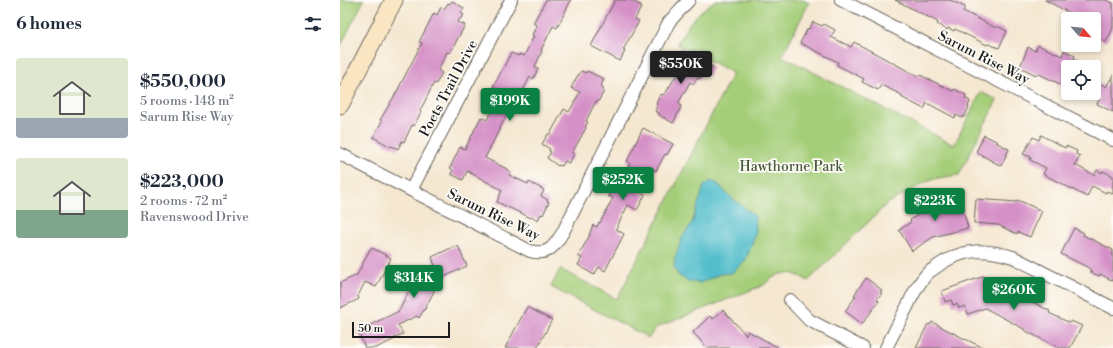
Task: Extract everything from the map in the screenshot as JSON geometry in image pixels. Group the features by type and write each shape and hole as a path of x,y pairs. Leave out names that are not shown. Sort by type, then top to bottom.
{"street":[{"path":"340,105 394,0"},
{"name":"Poets Trail Drive","path":"411,190 511,0"},
{"name":"Sarum Rise Way","path":"340,154 530,251 538,253 546,252 556,244 563,232 669,22 689,0"},
{"name":"Sarum Rise Way","path":"841,0 1113,140"},
{"path":"886,348 915,291 926,275 952,257 968,252 997,252 1014,257 1113,308"},
{"path":"790,300 809,320 863,348"}],"green space":[{"path":"340,0 364,0 340,47"},
{"name":"Hawthorne Park","path":"716,0 803,0 809,3 782,56 954,145 981,92 997,100 959,175 932,179 888,203 808,281 791,273 780,274 764,285 655,328 649,338 551,287 560,269 617,299 733,73 677,44 693,19 703,9"}],"water":[{"path":"711,181 718,184 728,195 755,216 756,231 745,261 732,273 720,274 700,283 690,282 679,276 674,268 675,257 683,236 692,223 704,186"}],"building":[{"path":"546,0 571,0 557,28 553,26 541,50 542,51 535,67 538,69 533,79 530,77 518,100 515,98 485,158 507,169 511,172 509,175 528,184 529,182 544,190 541,196 549,202 543,215 541,214 538,220 497,202 502,190 467,171 463,180 451,174 453,170 450,168 460,147 465,149 481,117 487,120 502,91 493,87 511,53 524,56 534,36 532,35 537,25 533,23"},
{"path":"615,0 630,0 642,6 635,19 639,21 623,50 625,51 620,61 591,46"},
{"path":"895,0 950,0 965,7 963,11 996,28 997,26 1007,31 999,48 988,44 987,45 955,29 954,31 948,28 947,30 937,24 938,22"},
{"path":"1045,0 1106,0 1113,3 1113,28 1106,42 1101,40 1101,12 1068,12"},
{"path":"452,1 464,8 461,13 464,15 457,22 465,25 450,53 447,52 438,70 442,73 436,84 434,83 414,126 412,125 404,142 402,141 398,149 392,146 391,147 373,137 382,121 380,120 422,43 419,42 434,13 437,15 441,7 444,9 448,3 450,4"},
{"path":"813,22 822,26 824,24 835,30 831,37 851,47 854,42 908,71 919,76 920,75 953,91 954,89 966,95 965,98 970,101 964,117 962,118 956,115 955,118 927,103 924,109 901,97 902,95 881,85 878,90 862,82 864,79 837,65 838,62 800,43"},
{"path":"1038,45 1062,56 1063,52 1068,52 1075,56 1074,59 1076,60 1061,60 1061,85 1020,67 1028,47 1035,51"},
{"path":"683,51 713,67 708,75 703,73 699,79 697,78 694,84 690,82 679,102 681,107 673,123 655,111 660,95 665,94 680,69 676,66"},
{"path":"581,71 586,73 587,71 604,79 601,86 604,88 602,91 604,91 598,102 596,101 586,121 588,122 585,127 586,128 572,153 574,154 569,163 565,161 562,166 558,166 547,158 551,152 549,151 550,149 542,144 548,134 550,134 564,109 569,112 580,92 571,88"},
{"path":"1113,75 1113,112 1097,104 1099,100 1101,100 1101,84 1106,87"},
{"path":"643,128 673,144 667,155 665,154 656,171 650,168 638,192 645,195 637,210 628,205 616,229 624,234 605,271 599,267 594,275 578,265 582,258 578,256 590,235 593,225 597,227 599,222 600,223 613,198 608,196 615,182 619,184 630,163 627,161"},
{"path":"984,135 1009,149 1001,166 976,152"},
{"path":"1041,135 1065,148 1066,146 1077,151 1076,154 1080,156 1075,165 1094,175 1097,170 1113,176 1113,194 1107,191 1106,193 1092,186 1087,197 1043,174 1046,168 1030,160 1031,157 1023,154 1033,137 1039,140"},
{"path":"959,196 968,228 933,237 912,251 899,230 911,222 910,220 931,206 931,204"},
{"path":"976,199 1017,202 1018,200 1042,211 1030,237 1018,232 1017,234 998,225 974,223"},
{"path":"1074,228 1084,233 1083,235 1113,250 1113,281 1100,274 1099,276 1090,272 1091,270 1087,267 1061,254"},
{"path":"458,246 467,266 440,279 419,318 417,316 398,325 403,334 376,348 365,348 358,331 399,311 417,272 420,273 435,266 432,257"},
{"path":"372,248 391,258 376,287 365,282 358,296 359,299 340,308 340,283 357,275 370,249 371,250"},
{"path":"984,276 992,299 1000,285 1009,290 1010,288 1021,293 1019,295 1050,311 1049,313 1070,323 1071,321 1082,326 1070,348 1059,348 985,308 968,314 965,306 959,308 957,304 953,305 951,300 945,302 942,291"},
{"path":"866,278 882,290 880,292 882,293 877,299 879,301 862,324 845,311 856,296 854,295"},
{"path":"527,307 552,320 537,348 505,348"},
{"path":"723,310 746,335 748,331 779,348 707,348 693,332 710,316 713,319"},
{"path":"932,322 984,348 916,348 928,324 930,325"}]}
